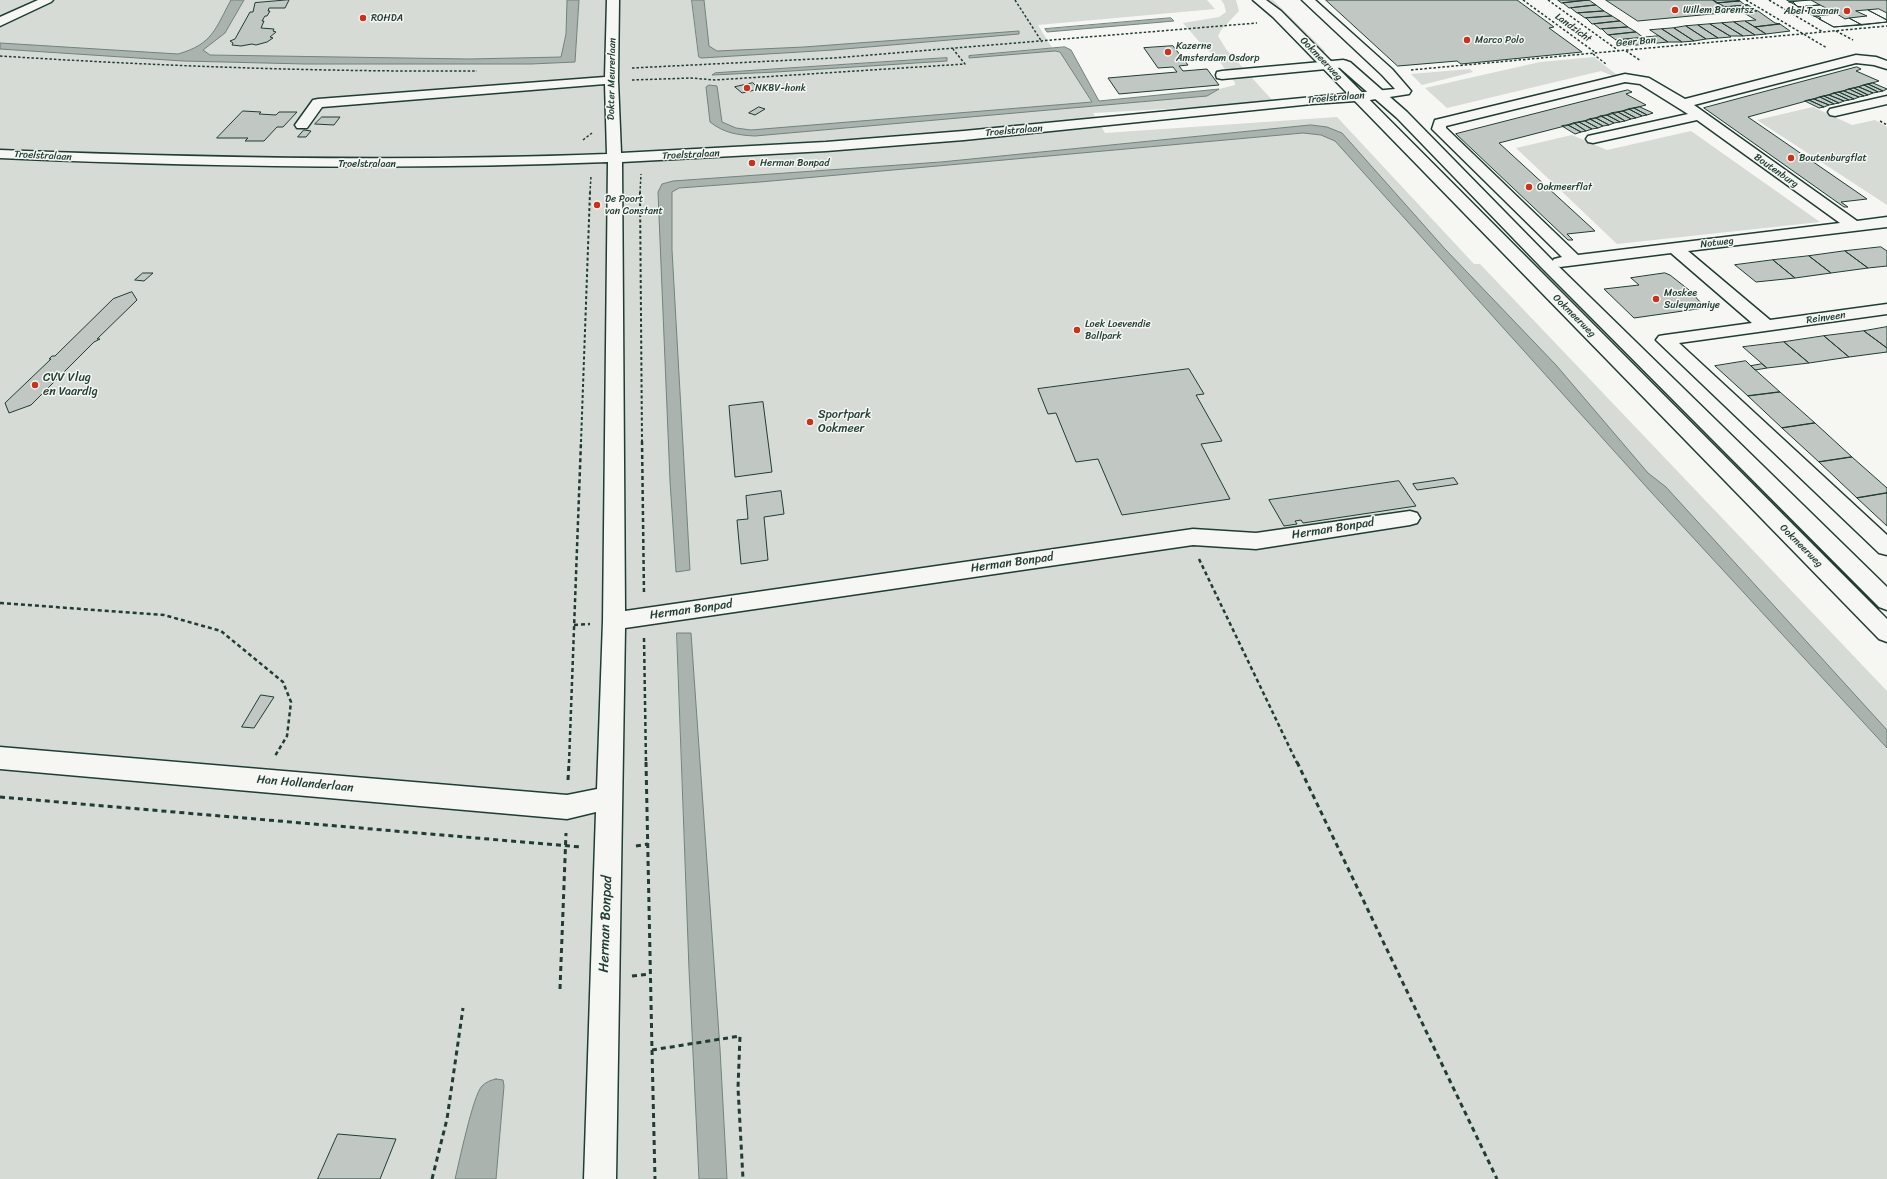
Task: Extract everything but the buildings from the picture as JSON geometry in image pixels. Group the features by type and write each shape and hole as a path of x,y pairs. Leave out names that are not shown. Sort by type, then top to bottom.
{"street":[{"path":"0,22 47,0"},
{"name":"Dokter Meurerlaan","path":"613,0 611,75 612,144 615,158"},
{"name":"Ookmeerweg","path":"1259,0 1277,14 1357,96 1379,116 1887,633"},
{"path":"1308,0 1386,72 1404,91 1380,95"},
{"name":"Ookmeerweg","path":"1319,40 1343,64 1380,95 1402,116 1547,264 1887,601"},
{"path":"1683,104 1856,59 1876,61 1887,65"},
{"path":"1222,76 1343,64"},
{"path":"302,125 318,103 611,75"},
{"name":"Boutenburg","path":"1574,260 1439,129 1440,123 1625,78 1644,81 1683,104 1854,226"},
{"name":"Troelstralaan","path":"0,154 64,158 281,164 458,164 615,158 764,151 1005,133 1357,96 1380,95"},
{"path":"1835,112 1887,100"},
{"path":"1593,139 1698,116"},
{"name":"Herman Bonpad","path":"600,1179 614,622 615,158"},
{"name":"Notweg","path":"1547,264 1887,222"},
{"path":"1675,248 1766,326"},
{"name":"Reinveen","path":"1887,309 1665,340 1887,548"},
{"name":"Herman Bonpad","path":"614,622 1188,538 1256,541 1410,518"},
{"name":"Han Hollanderlaan","path":"0,758 567,807 610,798"}],"path":[{"path":"1015,0 1042,42"},
{"name":"Landzicht","path":"1522,0 1597,53"},
{"name":"Landzicht","path":"1548,0 1619,51"},
{"path":"1746,0 1803,34"},
{"path":"1769,0 1824,32"},
{"path":"611,75 627,69 834,58 1260,23"},
{"name":"Geer Ban","path":"1386,72 1887,26"},
{"path":"627,69 629,80 691,78 715,80 965,64 953,49"},
{"path":"0,56 112,64 291,70 479,71"},
{"path":"560,989 591,169"},
{"path":"1188,538 1497,1179"},
{"path":"0,603 164,615 221,631 283,682 291,702 287,736 261,781"},
{"path":"0,797 608,850"},
{"path":"432,1179 447,1119 463,1008"},
{"path":"686,1043 727,1036 740,1036 738,1088 743,1179"},
{"path":"652,1050 654,1179"}],"shaded area":[{"name":"Sportpark Ookmeer","path":"0,0 1207,0 1215,9 1038,25 1054,51 1061,52 1092,102 1207,96 1219,89 1235,85 1217,58 1203,46 1183,23 1219,17 1226,12 1224,4 1221,0 1236,0 1239,11 1221,30 1218,36 1226,49 1272,100 1220,106 1093,113 1105,133 1337,117 1474,264 1480,264 1887,691 1887,1179 0,1179"},
{"path":"231,0 244,0 225,33 203,50 210,55 469,59 561,57 566,34 567,0 579,0 575,62 531,64 305,64 183,61 0,49 0,43 178,54 199,45 212,34"},
{"path":"692,0 704,0 709,46 717,51 804,47 1019,31 1019,34 833,50 701,58 699,57"},
{"path":"1263,0 1273,0 1325,51 1322,55"},
{"path":"1171,18 1174,21 1047,32 1045,29"},
{"path":"1065,47 1071,50 1099,101 1219,89 1207,96 755,136 731,133 720,129 710,122 706,87 709,85 717,86 722,122 736,128 751,130 1092,102 1060,52 1055,51 969,58 969,56"},
{"path":"1594,57 1617,75 1613,76 1601,71 1447,108 1425,88 1540,62"},
{"path":"947,58 947,61 712,75 715,73"},
{"path":"1470,69 1473,72 1422,85 1411,74"},
{"path":"1813,107 1852,125 1875,120 1887,127 1887,205 1757,120"},
{"path":"1311,125 1327,127 1342,133 1445,249 1556,365 1648,473 1666,487 1887,730 1887,748 1651,492 1335,141 1321,135 1303,133 679,188 672,192 672,250 690,570 676,572 670,481 658,192 662,184 673,181 941,162"},
{"path":"1691,131 1820,222 1617,244 1516,148 1572,135 1607,150"},
{"path":"677,633 691,633 720,1049 727,1179 699,1179 689,969"},
{"path":"496,1079 503,1080 504,1086 496,1179 455,1179 478,1092 485,1083"}],"place":[{"name":"Willem Barentsz","path":"1675,10"},
{"name":"Abel Tasman","path":"1847,11"},
{"name":"ROHDA","path":"363,18"},
{"name":"Marco Polo","path":"1467,40"},
{"name":"Kazerne Amsterdam Osdorp","path":"1168,52"},
{"name":"NKBV-honk","path":"747,88"},
{"name":"Boutenburgflat","path":"1791,158"},
{"name":"Herman Bonpad","path":"752,163"},
{"name":"Ookmeerflat","path":"1529,187"},
{"name":"De Poort van Constant","path":"597,205"},
{"name":"Moskee Suleymaniye","path":"1656,299"},
{"name":"Loek Loevendie Ballpark","path":"1077,330"},
{"name":"CVV Vlug en Vaardig","path":"35,385"},
{"name":"Sportpark Ookmeer","path":"810,422"}]}
